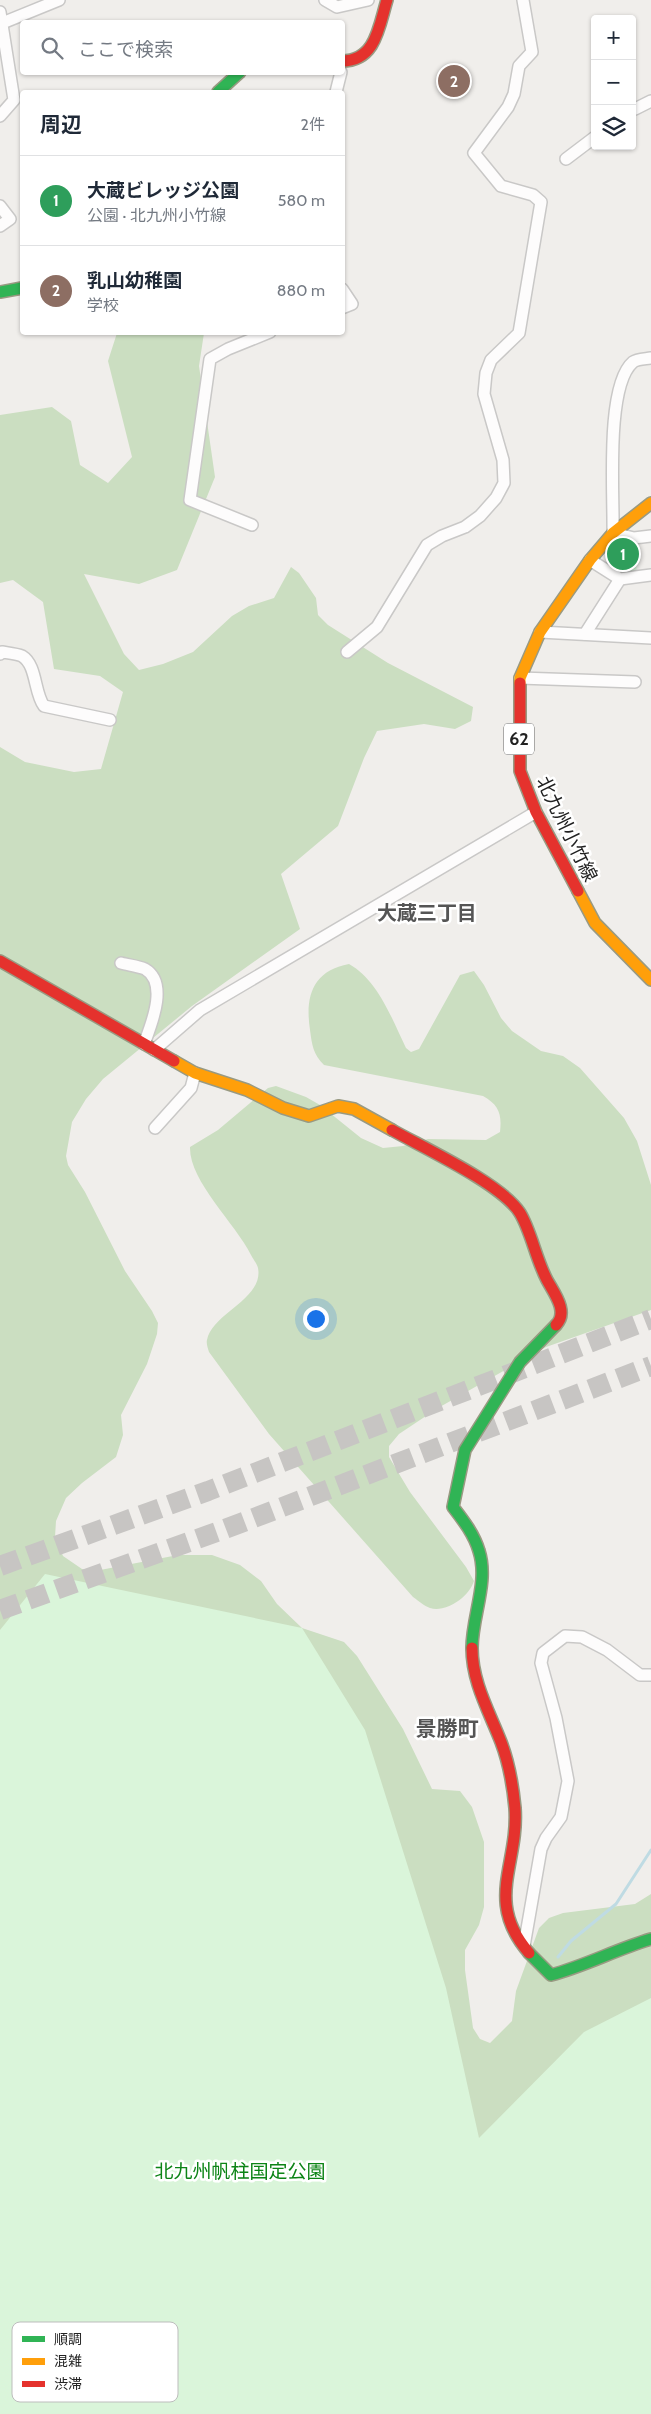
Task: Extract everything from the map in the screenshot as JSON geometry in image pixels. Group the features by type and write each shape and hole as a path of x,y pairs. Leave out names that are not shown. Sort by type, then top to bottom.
{"street":[{"path":"0,116 14,100 1,20 59,0"},
{"path":"325,0 337,7 368,0"},
{"path":"345,65 358,61 370,52 387,0"},
{"path":"347,652 377,627 427,545 442,536 465,527 480,516 496,498 504,483 502,460 484,394 486,373 491,360 519,333 541,202 533,195 501,186 474,153 508,107 514,94 519,66 532,52 523,0"},
{"path":"220,90 237,75"},
{"path":"337,90 341,75"},
{"path":"636,108 651,101"},
{"path":"566,159 591,140"},
{"path":"0,206 10,219 0,226"},
{"path":"0,292 20,288"},
{"path":"345,294 352,304 345,307"},
{"path":"252,524 190,500 210,359 228,349 263,335"},
{"path":"651,358 634,360 626,369 612,425 613,533 634,538 651,536"},
{"name":"北九州小竹線","path":"651,503 613,533 590,560 540,632 520,678 519,727 520,771 536,812 595,923 651,980"},
{"path":"590,560 620,579 651,575"},
{"path":"585,634 620,579"},
{"path":"540,632 651,638"},
{"path":"0,654 2,652 22,656 29,664 40,700 44,706 110,720"},
{"path":"520,678 635,682"},
{"path":"149,1047 200,1010 536,812"},
{"path":"0,961 47,986 195,1073 247,1090 283,1108 309,1116 338,1106 354,1109 501,1192 515,1204 522,1214 536,1256 562,1312 560,1321 520,1362 466,1450 453,1507 467,1526 480,1554 479,1592 472,1656 475,1676 505,1754 512,1779 515,1812 514,1833 505,1902 510,1927 550,1975 570,1970 626,1946 651,1939"},
{"path":"121,963 146,970 154,981 158,1005 149,1047"},
{"path":"155,1128 191,1088 195,1073"},
{"path":"524,1946 541,1849 546,1838 561,1817 568,1781 556,1718 541,1663 543,1653 565,1636 582,1637 607,1650 640,1675 651,1675"}],"green space":[{"path":"116,335 204,335 199,366 215,477 177,570 139,584 84,574 124,654 139,670 163,664 193,652 232,616 249,606 274,598 291,567 299,573 316,598 318,615 328,625 388,663 473,707 471,721 455,729 424,724 377,731 364,758 338,826 281,874 300,929 192,1006 103,1079 86,1099 72,1122 66,1156 68,1165 85,1192 125,1271 158,1323 157,1334 147,1364 121,1415 123,1435 116,1457 66,1498 56,1521 55,1537 63,1556 82,1569 95,1571 178,1555 212,1555 240,1565 261,1581 277,1604 302,1628 344,1642 357,1656 403,1729 432,1789 460,1791 472,1807 484,1842 484,1907 479,1925 465,1950 465,1970 473,2028 480,2039 490,2043 512,2021 516,1991 539,1928 549,1918 563,1913 635,1904 651,1894 651,2414 0,2414 0,747 25,762 74,772 101,769 123,692 100,676 54,669 43,602 13,580 0,583 0,415 52,407 71,421 80,465 108,483 132,457 108,361"},
{"path":"633,546 637,572 623,574 607,560 616,547"},
{"path":"349,964 359,971 376,990 406,1048 411,1052 419,1049 460,975 474,971 484,985 501,1018 512,1031 541,1051 563,1056 580,1068 624,1118 637,1141 651,1185 651,1310 546,1347 438,1408 399,1434 389,1446 389,1457 410,1492 466,1567 474,1581 462,1598 450,1606 436,1609 424,1605 413,1597 269,1434 209,1352 207,1344 211,1330 253,1289 258,1279 258,1268 244,1243 214,1202 197,1174 190,1147 218,1130 268,1088 276,1086 306,1097 320,1105 361,1138 383,1148 403,1146 428,1139 486,1140 500,1132 500,1115 493,1103 483,1096 324,1065 320,1061 314,1049 311,1035 309,1018 310,996 319,979 336,967"},
{"name":"北九州帆柱国定公園","path":"45,1574 302,1628 365,1730 446,1988 479,2138 584,2032 651,1998 651,2414 0,2414 0,1630"}],"waterway":[{"path":"558,1957 571,1941 616,1904 651,1850"}],"tunnel":[{"path":"0,1566 208,1491 651,1319"},
{"path":"0,1610 225,1529 651,1366"}],"traffic: fast":[{"path":"220,90 237,75"},
{"path":"0,292 20,288"},
{"path":"472,1648 474,1624 481,1587 482,1563 474,1539 453,1507 465,1450 520,1362 556,1325"},
{"path":"529,1953 551,1975 651,1939"}],"traffic: slow":[{"path":"520,683 520,678 540,632 590,560 613,533 651,503"},
{"path":"578,891 595,923 651,980"},
{"path":"174,1061 195,1073 247,1090 283,1108 309,1116 338,1106 354,1109 392,1130"}],"traffic: jam":[{"path":"345,60 362,55 369,49 378,31 387,0"},
{"path":"520,683 520,771 536,812 578,891"},
{"path":"0,961 174,1061"},
{"path":"392,1130 461,1167 497,1190 511,1202 524,1220 543,1272 559,1302 561,1314 560,1320 556,1325"},
{"path":"472,1648 478,1685 501,1742 513,1791 515,1828 506,1899 508,1916 516,1934 529,1953"}],"place":[{"name":"乳山幼稚園","path":"454,81"},
{"name":"大蔵ビレッジ公園","path":"623,554"}],"district":[{"name":"大蔵三丁目","path":"427,913"},
{"name":"景勝町","path":"447,1728"}]}
